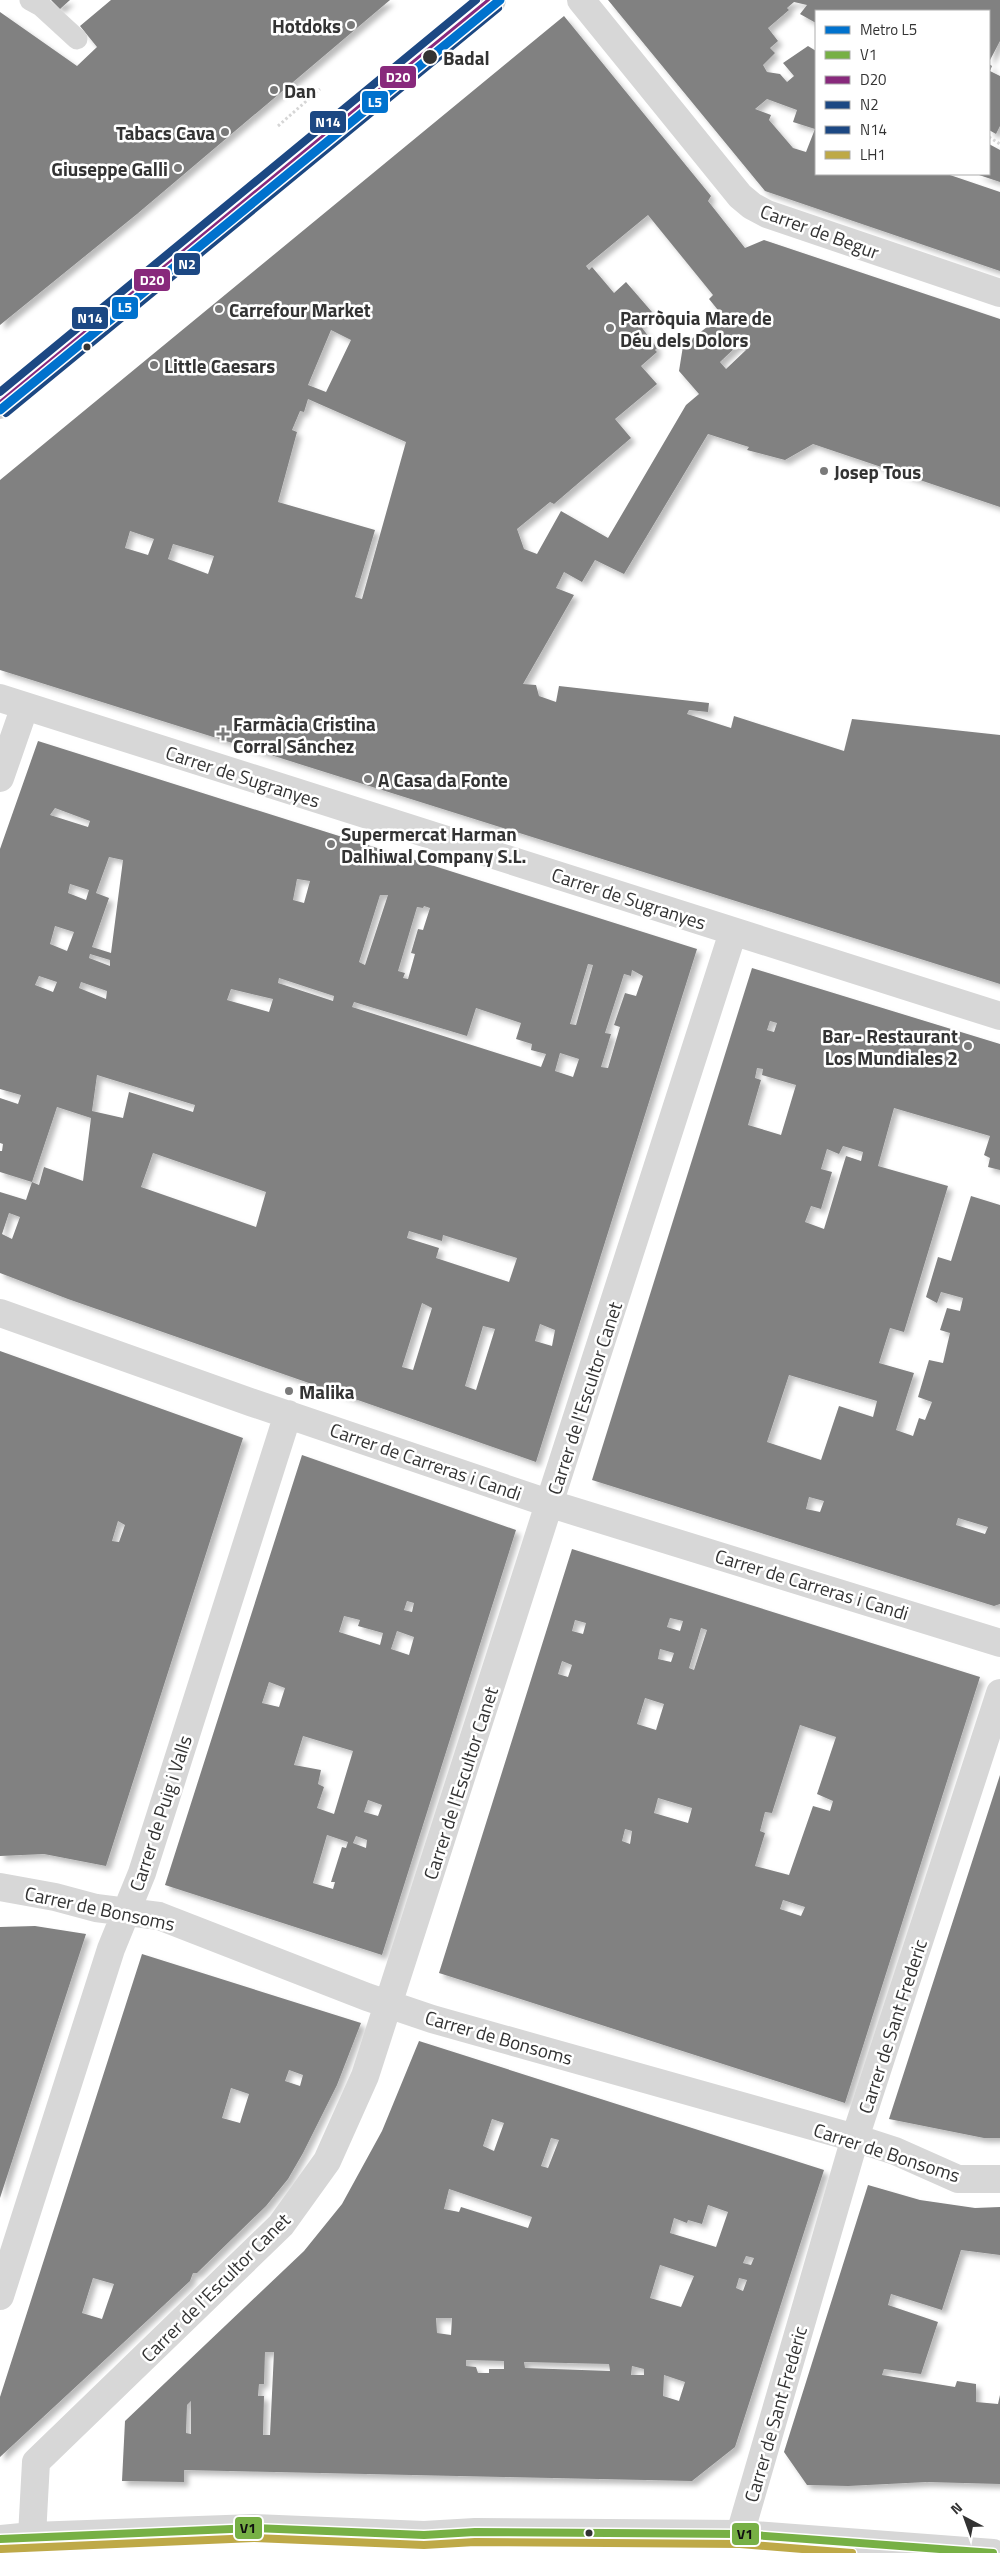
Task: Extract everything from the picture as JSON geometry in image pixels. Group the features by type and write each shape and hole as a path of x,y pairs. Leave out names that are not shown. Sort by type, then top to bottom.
{"street":[{"path":"0,405 492,0"},
{"name":"Carrer de Begur","path":"581,0 740,196 752,206 768,214 1000,293"},
{"path":"0,778 12,702"},
{"name":"Carrer de Sugranyes","path":"12,702 1000,1016"},
{"name":"Carrer de l'Escultor Canet","path":"32,2536 36,2462 281,2225 326,2161 365,2076 551,1504 733,932"},
{"name":"Carrer de Carreras i Candi","path":"0,1313 551,1504 1000,1642"},
{"name":"Carrer de Puig i Valls","path":"0,2296 111,1949 142,1873 288,1414"},
{"name":"Carrer de Sant Frederic","path":"740,2534 856,2138 1000,1693"},
{"name":"Carrer de Bonsoms","path":"0,1887 55,1896 96,1908 159,1916 389,2004 856,2138 895,2151 958,2179 1000,2178"},
{"path":"0,2539 32,2536 254,2528 424,2535 473,2543 617,2544 740,2534 993,2553"}],"lane":[{"path":"30,0 41,6 77,39"}],"path":[{"path":"278,126 320,90"}],"building":[{"path":"51,0 70,0 60,9"},
{"path":"111,0 390,0 137,214 0,325 0,12 77,66 97,47 80,26"},
{"path":"608,0 1000,0 1000,41 990,60 990,10 815,10 815,22 800,14 807,5 794,2 787,8 789,10 768,28 778,41 770,48 775,53 763,65 767,72 780,74 787,82 794,76 783,63 808,46 815,50 815,129 815,175 950,175 1000,192 1000,271 765,191","holes":["767,99 797,110 793,122 815,129 806,152 793,148 769,120 771,115 755,109"]},
{"path":"564,16 711,196 708,201 745,248 764,240 1000,319 1000,507 813,444 785,460 747,450 749,447 708,434 624,574 595,560 582,582 564,572 556,588 574,595 523,684 536,685 539,696 556,702 559,686 709,703 708,712 689,710 687,714 731,728 734,716 844,751 852,719 1000,735 1000,984 0,670 0,480","holes":["648,215 713,295 709,299 722,315 683,346 679,371 699,394 686,405 608,538 561,511 537,554 524,549 517,529 550,502 554,504 631,438 615,419 657,384 641,366 657,352 655,350 657,348 640,325 652,312 626,282 614,293 592,267 589,270 586,266","331,330 351,340 326,392 308,385","739,344 746,350 726,369 720,362","308,399 406,442 362,599 355,597 375,530 278,502 297,432 292,430 300,411 304,412","130,531 154,539 148,555 125,548","173,544 214,556 208,574 168,559"]},
{"path":"990,71 1000,76 1000,126 996,134 990,131"},
{"path":"990,145 1000,150 1000,182 979,175 990,175"},
{"path":"38,741 697,949 536,1462 68,1299 0,1273 0,1192 26,1200 32,1182 0,1172 0,1151 2,1151 3,1144 0,1143 0,1098 18,1104 21,1095 0,1089 0,849","holes":["55,808 90,821 88,827 50,815","109,857 123,860 111,953 92,947 109,898 96,893","297,879 310,881 304,903 293,900","70,884 89,890 86,900 68,893","380,895 388,895 365,965 359,962","424,906 430,908 423,930 418,929 411,953 415,954 408,979 403,978 405,973 398,971 417,907 423,908","55,926 74,932 67,951 50,944","90,954 110,960 110,966 89,958","588,964 593,965 576,1025 570,1024","632,970 643,976 636,996 625,993 614,1025 620,1027 608,1068 601,1067 611,1034 605,1033 624,974 631,976","39,976 57,982 53,992 35,985","279,978 334,996 333,1001 278,983","81,982 107,991 106,999 79,988","231,989 273,999 269,1012 227,1000","354,1002 467,1036 476,1008 521,1023 516,1039 532,1044 531,1050 546,1054 541,1067 352,1007","560,1053 579,1059 573,1077 555,1071","97,1075 195,1105 193,1112 129,1092 123,1118 92,1111","57,1107 91,1118 83,1181 44,1167 39,1185 32,1182","153,1153 266,1192 256,1227 141,1187","9,1213 20,1217 12,1239 2,1234","409,1231 442,1241 443,1235 517,1258 509,1282 436,1258 439,1248 407,1238","422,1303 432,1308 413,1370 402,1367","540,1324 555,1330 552,1346 535,1341","483,1326 495,1329 476,1390 465,1386"]},
{"path":"752,968 1000,1044 1000,1170 988,1167 990,1158 984,1155 990,1136 894,1108 878,1166 948,1186 904,1332 890,1328 879,1363 914,1373 896,1430 913,1436 919,1418 925,1420 932,1402 918,1397 929,1360 943,1363 950,1333 940,1330 947,1308 960,1311 963,1298 941,1292 937,1303 926,1297 938,1257 951,1261 971,1196 1000,1205 1000,1604 994,1606 592,1480","holes":["770,1021 777,1023 774,1032 767,1030","757,1068 763,1069 762,1075 796,1085 781,1135 748,1125 761,1080 755,1078","843,1146 863,1152 861,1161 846,1156 824,1229 805,1222 811,1206 821,1209 832,1172 821,1169 827,1149 839,1154","789,1375 877,1401 873,1417 839,1406 821,1460 767,1442","809,1497 824,1501 820,1512 806,1509","958,1518 988,1527 985,1534 956,1525"]},
{"path":"0,1351 243,1438 106,1866 44,1854 0,1856","holes":["118,1521 125,1525 119,1542 112,1541"]},
{"path":"302,1455 516,1530 382,1955 165,1885","holes":["407,1601 414,1603 412,1612 404,1610","344,1616 360,1620 358,1626 383,1633 380,1645 339,1632","397,1631 414,1637 409,1655 391,1649","269,1682 285,1688 279,1707 262,1703","303,1736 353,1751 334,1814 317,1808 324,1787 318,1784 321,1770 294,1765","368,1800 382,1805 378,1816 364,1812","327,1835 348,1842 346,1848 342,1847 331,1882 335,1882 333,1889 313,1883","356,1836 367,1840 366,1848 353,1843"]},
{"path":"572,1549 980,1677 845,2103 439,1973","holes":["670,1618 683,1621 680,1631 667,1627","575,1620 586,1623 583,1634 572,1631","701,1628 707,1630 694,1670 689,1668","660,1649 674,1653 671,1662 658,1659","562,1661 572,1665 568,1677 558,1674","645,1698 664,1704 656,1730 637,1724","800,1725 836,1737 817,1794 833,1801 830,1811 813,1806 789,1875 755,1866 765,1833 760,1831 765,1812 772,1813","658,1798 692,1808 688,1823 654,1813","625,1829 632,1831 630,1844 622,1841","783,1900 805,1907 801,1916 780,1909"]},
{"path":"1000,1775 1000,2138 984,2138 889,2119"},
{"path":"35,1926 86,1934 0,2198 0,1927"},
{"path":"142,1954 361,2023 337,2085 303,2153 288,2179 266,2206 197,2273 193,2273 190,2281 0,2457 0,2397","holes":["289,2070 303,2075 300,2086 285,2081","231,2088 249,2094 240,2123 222,2118","93,2278 114,2284 102,2319 82,2313"]},
{"path":"419,2041 824,2170 735,2447 692,2481 184,2470 184,2482 122,2481 125,2421 304,2251 342,2204 382,2131","holes":["492,2119 504,2123 494,2151 483,2146","551,2138 559,2140 548,2168 541,2166","449,2189 532,2217 528,2228 461,2207 459,2212 444,2209","708,2205 728,2212 716,2247 670,2233 674,2218 687,2223 688,2220 702,2224","746,2256 754,2258 751,2265 743,2263","660,2265 694,2276 681,2307 650,2298","739,2278 747,2280 743,2291 736,2288","436,2318 452,2318 451,2335 437,2333","265,2352 274,2352 270,2435 263,2435 264,2396 258,2396 259,2384 264,2384","466,2360 504,2361 504,2369 489,2369 489,2373 478,2373 476,2367 466,2366","524,2362 609,2364 610,2371 525,2368","632,2366 644,2369 644,2375 631,2375","664,2375 685,2382 679,2401 663,2396","191,2401 191,2434 186,2433 187,2405"]},
{"path":"868,2185 920,2200 975,2208 1000,2207 1000,2255 961,2250 942,2310 891,2294 888,2305 938,2322 921,2374 884,2369 882,2375 955,2387 957,2381 976,2384 976,2402 998,2404 1000,2395 1000,2484 927,2482 848,2486 807,2485 784,2452"}],"metro line":[{"name":"L5","path":"0,410 500,0"}],"transit line":[{"name":"N14","path":"0,392 476,0"},
{"name":"D20","path":"0,405 492,0"},
{"name":"N2","path":"6,413 498,8"},
{"name":"V1","path":"0,2539 254,2528 424,2535 475,2532 740,2534 993,2553"},
{"name":"LH1","path":"1,2549 254,2538 424,2545 475,2542 740,2544 852,2553"}],"place":[{"name":"Hotdoks","path":"351,25"},
{"name":"Badal","path":"430,57"},
{"name":"Dan","path":"274,90"},
{"name":"Tabacs Cava","path":"225,132"},
{"name":"Giuseppe Galli","path":"178,168"},
{"name":"Carrefour Market","path":"219,309"},
{"name":"Parròquia Mare de Déu dels Dolors","path":"610,328"},
{"name":"Little Caesars","path":"154,365"},
{"name":"Josep Tous","path":"824,471"},
{"name":"Farmàcia Cristina Corral Sánchez","path":"223,734"},
{"name":"A Casa da Fonte","path":"368,779"},
{"name":"Supermercat Harman Dalhiwal Company S.L.","path":"331,844"},
{"name":"Bar - Restaurant Los Mundiales 2","path":"968,1046"},
{"name":"Malika","path":"289,1391"}]}
